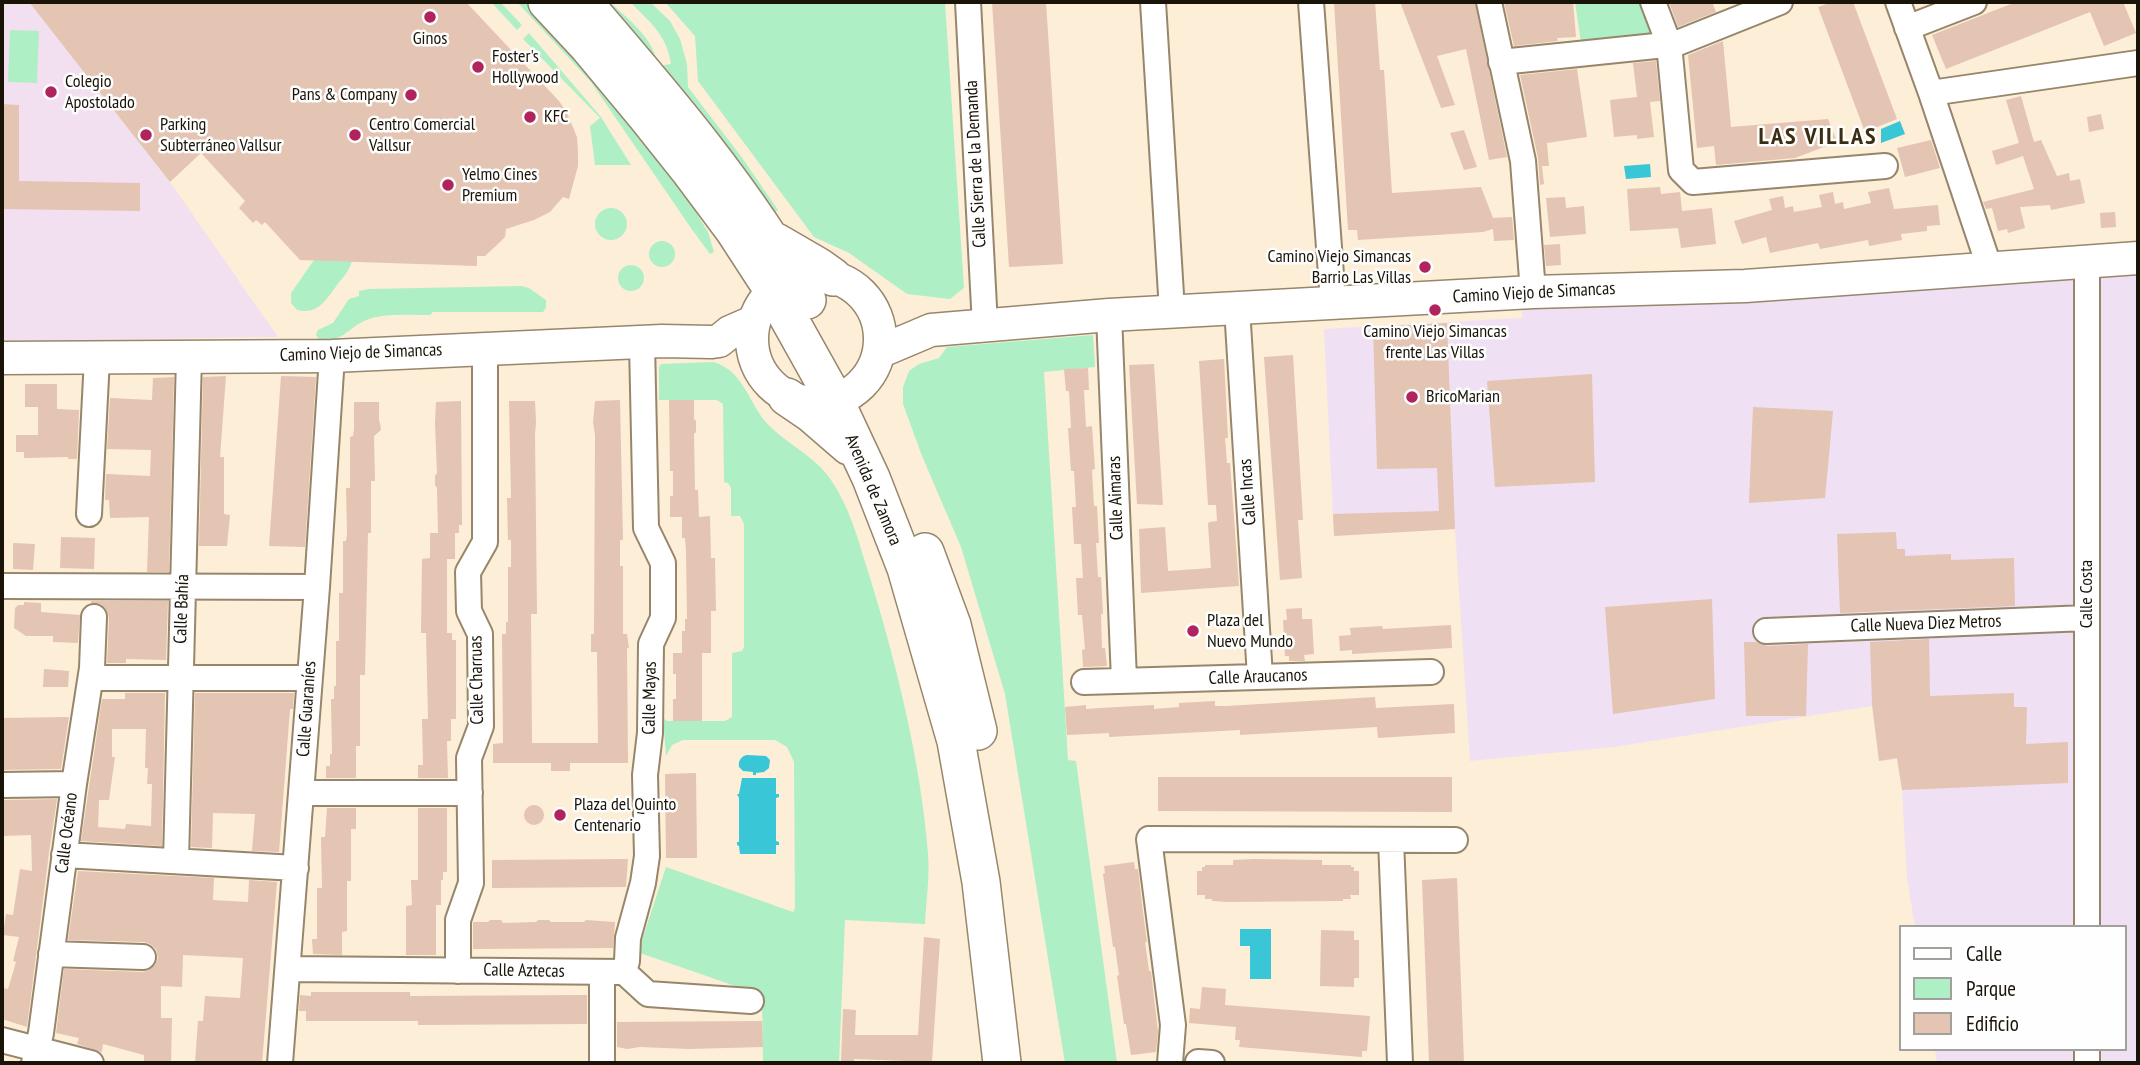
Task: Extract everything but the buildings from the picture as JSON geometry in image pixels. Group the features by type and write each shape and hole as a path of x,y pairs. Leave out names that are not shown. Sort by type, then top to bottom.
{"highway":[{"name":"Avenida de Zamora","path":"547,2 588,46 784,284 846,395 894,468 952,625 974,713 993,811 1027,1063"},
{"name":"Avenida de Zamora","path":"583,2 667,100 772,240 784,284"},
{"path":"772,240 832,277"},
{"name":"Avenida de Zamora","path":"846,395 863,460 906,568 956,741 981,882 1002,1063"},
{"path":"787,397 836,433 863,460"}],"main road":[{"name":"Camino Viejo de Simancas","path":"879,352 931,330 1109,315 1533,292 1745,286 2138,258"},
{"path":"832,277 808,275 784,284 759,308 753,323 751,345 757,367 768,382 787,397 808,403 846,395 868,377 879,352 879,328 876,314 869,302"},
{"name":"Camino Viejo de Simancas","path":"832,277 846,282 869,302 931,330"},
{"name":"Camino Viejo de Simancas","path":"2,358 332,356 662,341 719,341 730,332 753,323"},
{"path":"719,341 732,353 757,367"}],"street":[{"name":"Calle Sierra de la Demanda","path":"968,2 985,326"},
{"path":"1153,2 1172,312"},
{"path":"1311,2 1334,302"},
{"path":"1489,2 1523,161 1533,292"},
{"path":"1653,2 1669,44 1681,170 1693,182 1885,166"},
{"path":"1501,62 1669,44 1728,11 1780,2"},
{"path":"1898,2 1990,269"},
{"path":"1907,28 1974,2"},
{"path":"1931,93 2138,63"},
{"name":"Calle Costa","path":"2087,262 2087,925"},
{"name":"Calle Incas","path":"1237,308 1260,677"},
{"name":"Calle Aimaras","path":"1109,315 1124,680"},
{"name":"Calle Mayas","path":"602,1063 613,972 627,961 628,937 648,856 645,775 650,733 651,643 663,618 663,563 646,527 642,343"},
{"name":"Calle Charruas","path":"458,971 458,919 471,883 469,758 481,726 480,634 468,611 468,572 485,542 485,350"},
{"name":"Calle Guaraníes","path":"281,1063 332,356"},
{"name":"Calle Bahía","path":"176,861 189,357"},
{"path":"89,514 97,358"},
{"path":"2,586 317,587"},
{"name":"Calle Océano","path":"35,1056 41,1033 90,678 94,617"},
{"name":"Calle Nueva Diez Metros","path":"1766,631 2087,618"},
{"name":"Calle Araucanos","path":"1084,682 1431,672"},
{"path":"90,678 309,678"},
{"path":"2,785 74,783"},
{"path":"301,793 470,793"},
{"path":"1170,1063 1173,1025 1149,839 1455,839"},
{"path":"1391,840 1400,1063"},
{"path":"64,855 296,868"},
{"path":"51,954 143,957"},
{"name":"Calle Aztecas","path":"288,969 613,972"},
{"path":"613,972 648,994 751,1000"},
{"path":"2,1040 35,1056 91,1063"}],"shaded area":[{"name":"Colegio Apostolado","path":"2,2 29,2 170,182 278,337 2,341"},
{"path":"2138,275 2138,1063 1937,1063 1935,1051 2126,1051 2126,925 1915,925 1907,877 1902,790 1897,759 1879,761 1872,706 1614,747 1470,761 1455,529 1334,536 1324,329 1522,318 1523,301"}],"green space":[{"path":"491,2 500,2 522,25 517,30"},
{"path":"517,2 533,2 597,71 686,196 708,232 714,252 710,254 693,231 591,82"},
{"path":"594,2 610,2 632,23 646,38 656,56 658,66 671,64 666,45 656,29 630,2 650,2 670,21 680,39 687,64 688,87 778,210 768,217"},
{"path":"665,2 945,2 964,288 950,299 907,294 849,253 814,237 698,81 695,36"},
{"path":"1575,2 1641,2 1653,36 1581,43"},
{"path":"10,30 39,31 37,83 8,82"},
{"path":"529,33 601,117 631,165 595,165 590,126 600,118 523,39"},
{"path":"611,208 622,213 627,224 622,235 611,240 600,235 595,224 600,213"},
{"path":"662,241 671,245 675,254 671,263 662,267 653,263 649,254 653,245"},
{"path":"314,260 352,261 346,274 321,305 311,310 297,310 291,303 291,293"},
{"path":"631,265 640,269 644,278 640,287 631,291 622,287 618,278 622,269"},
{"path":"521,286 529,288 546,300 543,312 433,312 430,315 383,316 362,322 336,339 320,341 316,335 318,330 333,323 349,299 359,296 359,291"},
{"path":"1093,335 1095,367 1044,372 1068,760 1076,761 1117,1063 1065,1063 1005,694 961,547 903,404 903,387 909,371 919,364 939,358 947,347"},
{"path":"713,362 731,371 764,420 824,471 843,501 877,602 913,746 928,854 925,924 845,920 839,1063 763,1063 764,996 640,953 666,867 793,912 795,908 794,762 787,747 775,740 683,740 672,745 666,756 663,718 667,721 725,721 732,717 732,653 742,651 744,647 744,524 740,516 731,516 731,488 724,482 723,404 717,400 659,400 661,364"}],"water":[{"path":"1900,121 1905,134 1881,143 1881,129"},
{"path":"1650,164 1651,177 1626,179 1624,166"},
{"path":"747,755 766,756 770,760 769,768 756,775 743,771 739,763"},
{"path":"742,778 776,778 776,794 779,794 779,797 776,798 776,841 779,845 776,845 776,854 740,854 737,845 737,794"},
{"path":"1240,929 1271,929 1271,979 1250,979 1250,946 1240,946"}],"place":[{"name":"Ginos","path":"430,17"},
{"name":"Foster's Hollywood","path":"478,67"},
{"name":"Colegio Apostolado","path":"51,92"},
{"name":"Pans & Company","path":"411,95"},
{"name":"KFC","path":"530,117"},
{"name":"Parking Subterráneo Vallsur","path":"146,135"},
{"name":"Centro Comercial Vallsur","path":"355,135"},
{"name":"Yelmo Cines Premium","path":"448,185"},
{"name":"Camino Viejo Simancas Barrio Las Villas","path":"1425,267"},
{"name":"Camino Viejo Simancas frente Las Villas","path":"1435,310"},
{"name":"BricoMarian","path":"1412,397"},
{"name":"Plaza del Nuevo Mundo","path":"1193,631"},
{"name":"Plaza del Quinto Centenario","path":"560,815"}],"district":[{"name":"LAS VILLAS","path":"1818,137"}]}
